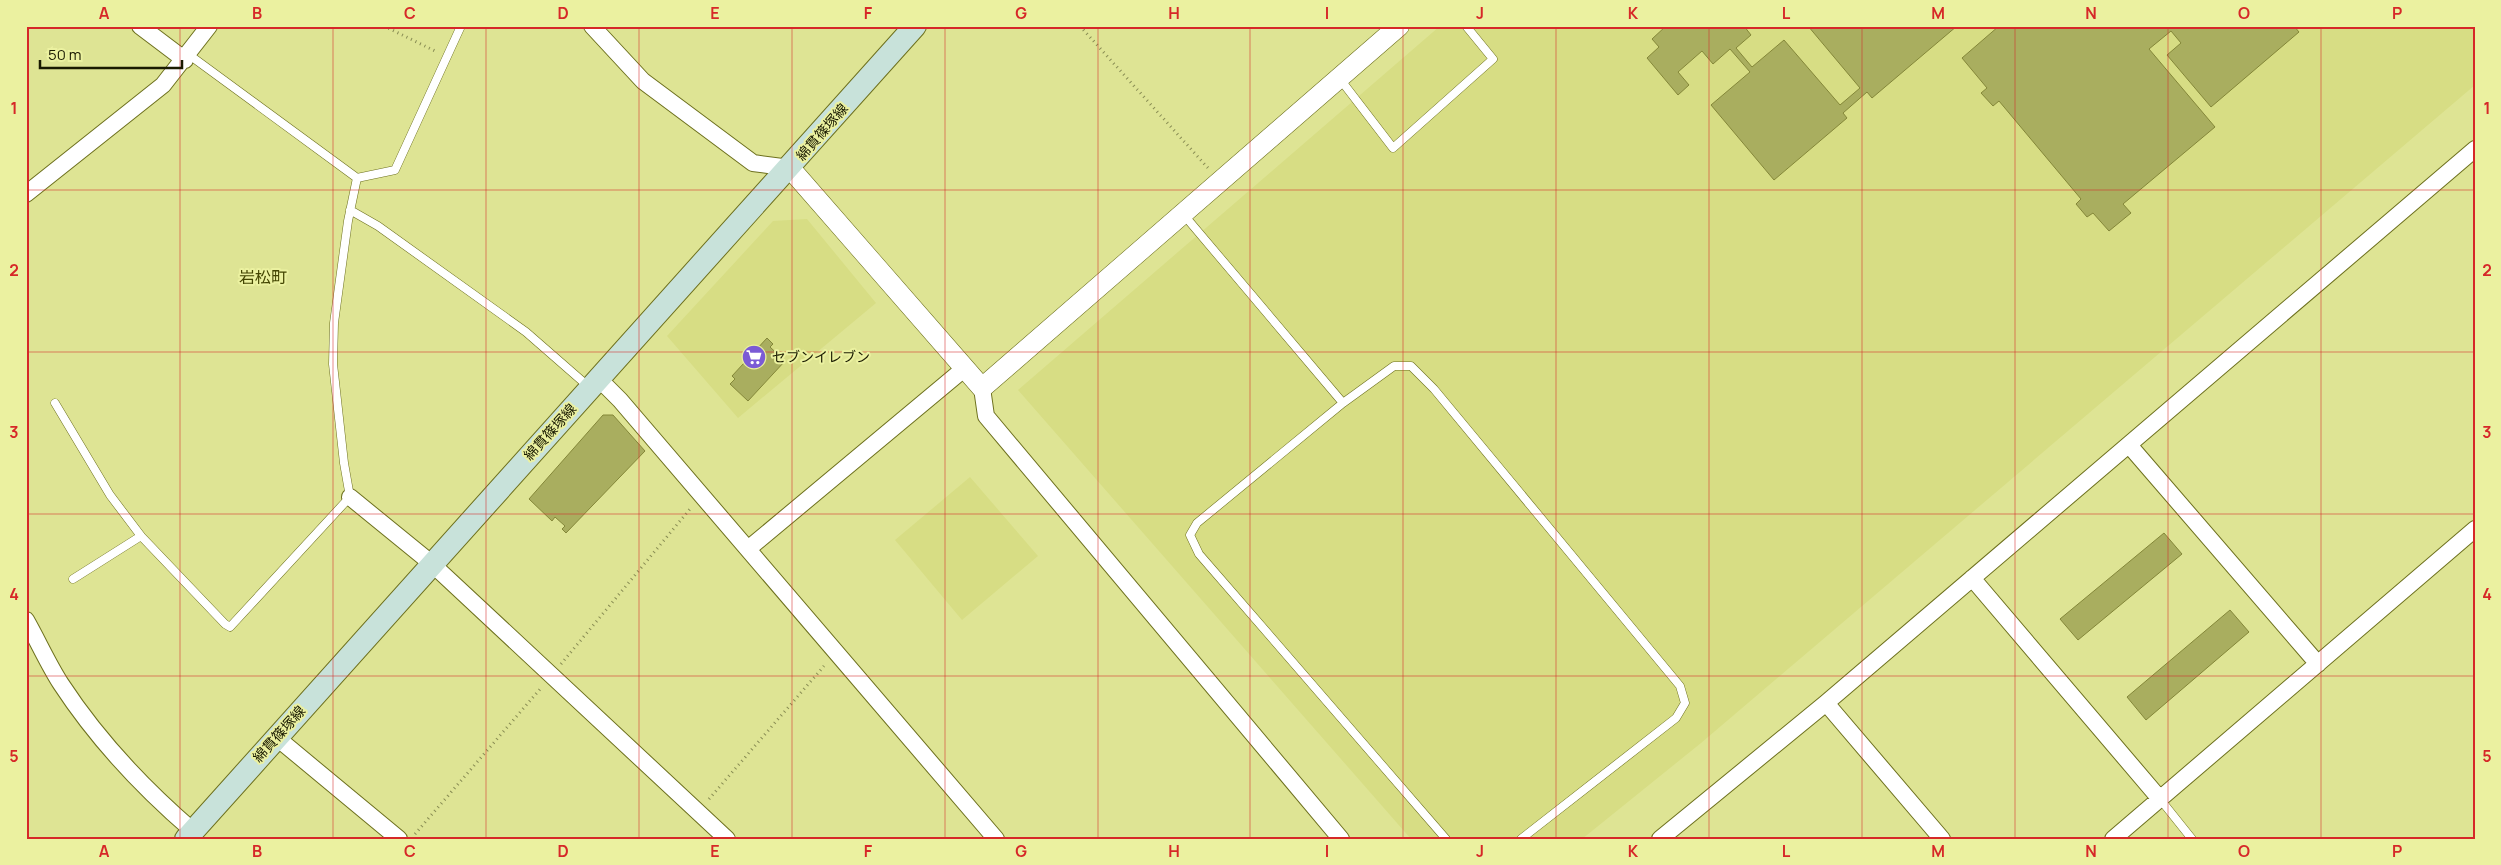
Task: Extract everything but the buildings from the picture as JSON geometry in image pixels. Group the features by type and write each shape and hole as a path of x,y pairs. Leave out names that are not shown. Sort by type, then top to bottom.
{"main road":[{"name":"綿貫篠塚線","path":"189,835 431,563 790,168 915,26"}],"street":[{"path":"140,26 186,57"},
{"path":"26,194 163,85 208,26"},
{"path":"592,26 643,81 753,164 790,168 982,388 986,416 1341,839"},
{"path":"982,388 1399,26"},
{"path":"1660,839 1826,703 2475,149"},
{"path":"748,549 964,368"},
{"path":"594,383 620,400 996,839"},
{"path":"2129,445 2318,664"},
{"path":"350,497 431,563 727,839"},
{"path":"2113,839 2475,529"},
{"path":"1972,578 2160,799"},
{"path":"26,620 60,683 109,748 189,835"},
{"path":"1826,703 1942,839"},
{"path":"276,738 399,839"}],"lane":[{"path":"186,57 358,178 395,170 461,26"},
{"path":"1339,77 1393,148 1492,59 1466,26"},
{"path":"55,403 110,495 142,536 225,624 230,627 350,497 332,364 334,323 350,210 358,178"},
{"path":"350,210 378,226 594,383"},
{"path":"1183,213 1343,403"},
{"path":"1446,839 1199,554 1190,535 1197,523 1343,403 1394,366 1411,366 1434,390 1680,686 1685,703 1676,718 1521,839"},
{"path":"73,579 142,536"},
{"path":"2160,799 2192,839"}],"path":[{"path":"384,26 447,57"},
{"path":"1080,26 1220,181"},
{"path":"411,839 552,675 701,495"},
{"path":"698,810 836,652"}],"shaded area":[{"path":"1440,26 2475,26 2475,85 1701,743 1582,839 1411,839 1018,390"},
{"path":"807,219 876,303 738,418 667,336 773,221"},
{"path":"970,477 1038,556 962,620 895,540"}],"place":[{"name":"セブンイレブン","path":"754,357"}],"district":[{"name":"岩松町","path":"263,277"}]}
